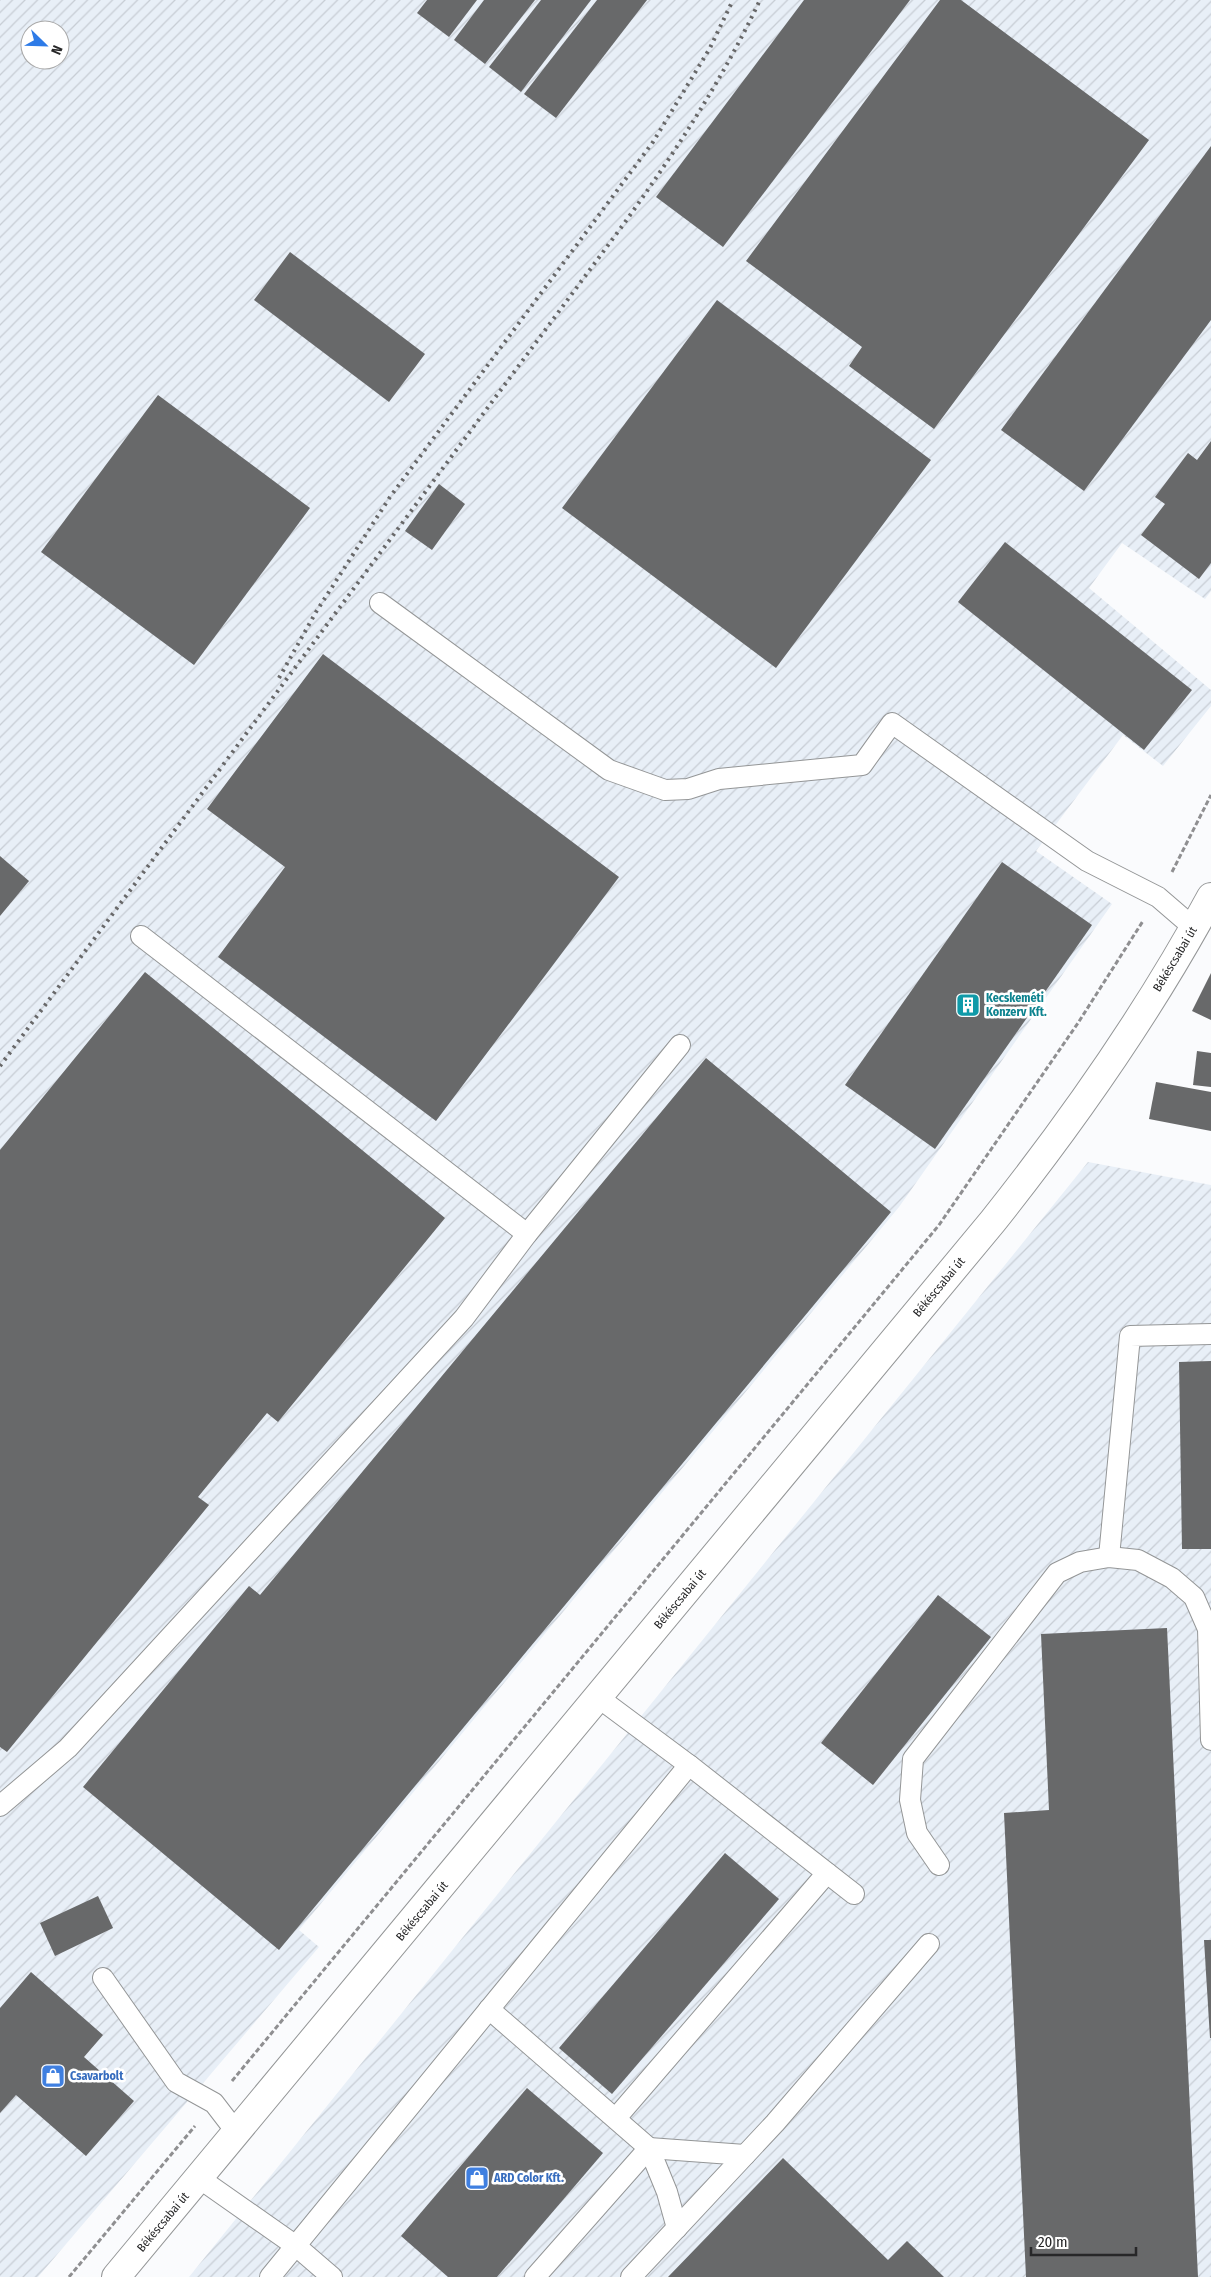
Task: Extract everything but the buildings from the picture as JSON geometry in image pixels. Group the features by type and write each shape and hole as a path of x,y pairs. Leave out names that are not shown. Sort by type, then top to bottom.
{"street":[{"name":"Békéscsabai út","path":"116,2277 598,1698 1039,1163 1095,1085 1144,1011 1211,897"}],"lane":[{"path":"380,604 609,770 665,790 688,789 719,779 862,765 892,723 1087,861 1158,897 1194,928"},
{"path":"141,936 527,1234"},
{"path":"0,1806 68,1748 464,1318 527,1234 680,1044"},
{"path":"1109,1557 1130,1336 1211,1334"},
{"path":"939,1865 917,1833 910,1800 912,1759 1057,1573 1080,1562 1109,1557 1138,1560 1172,1578 1194,1597 1208,1630 1211,1740"},
{"path":"598,1698 690,1765 854,1894"},
{"path":"270,2277 690,1765"},
{"path":"616,2118 827,1873"},
{"path":"631,2277 782,2116 929,1944"},
{"path":"103,1978 176,2082 214,2103 237,2133"},
{"path":"489,2009 649,2148 668,2192 677,2228"},
{"path":"649,2148 745,2155"},
{"path":"535,2277 649,2148"},
{"path":"200,2178 296,2246 332,2277"}],"path":[{"path":"69,2277 939,1225 1078,1023 1158,897 1211,795"}],"shaded area":[{"path":"0,0 1211,0 1211,591 1205,599 1122,543 1089,588 1211,690 1211,706 1163,766 1123,735 1036,851 1112,904 899,1207 299,1930 319,1947 38,2277 0,2277"},
{"path":"1088,1162 1211,1185 1211,2277 189,2277"}],"railway":[{"path":"279,678 316,612 390,497 653,142 710,48 733,0"},
{"path":"0,1066 623,225 697,115 730,59 760,0"}],"place":[{"name":"Kecskeméti Konzerv Kft.","path":"968,1005"},
{"name":"Csavarbolt","path":"53,2076"},
{"name":"ARD Color Kft.","path":"477,2178"}]}
